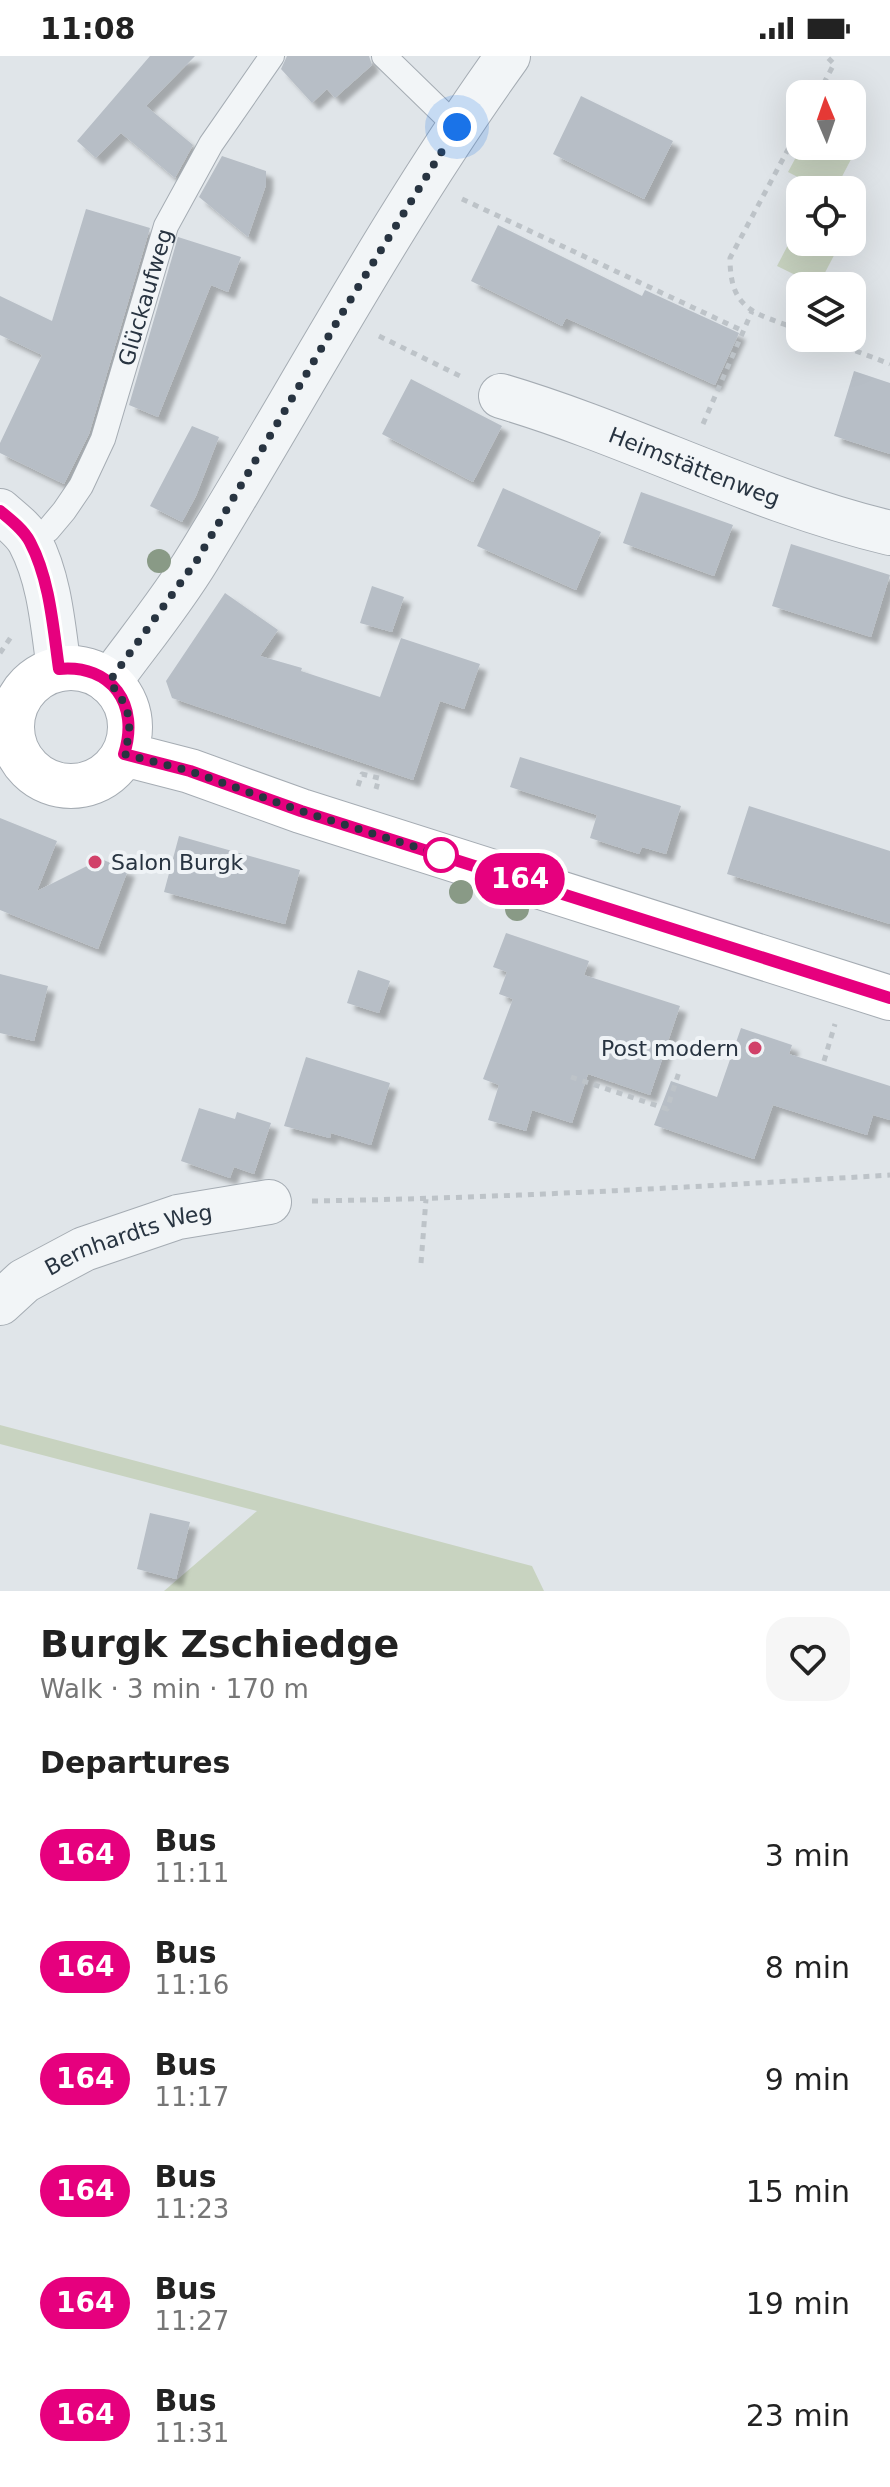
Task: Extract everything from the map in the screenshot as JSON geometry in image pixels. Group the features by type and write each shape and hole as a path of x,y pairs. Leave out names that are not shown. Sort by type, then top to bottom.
{"main road":[{"path":"59,669 86,669 109,682 122,697 130,717 130,738 124,754 112,770 95,781 75,787 55,785 37,776 7,746 13,711 20,696 44,674 59,669"},
{"path":"124,754 190,771 301,811 890,998"}],"street":[{"path":"109,682 197,560 341,315 457,127 508,56"},
{"name":"Heimstättenweg","path":"501,396 536,406 700,470 854,524 890,533"},
{"path":"15,525 41,569 59,669"},
{"name":"Bernhardts Weg","path":"0,1303 24,1281 84,1249 178,1217 269,1202"}],"lane":[{"name":"Glückaufweg","path":"15,525 48,530 81,486 103,439 166,226 211,144 272,56"},
{"path":"384,56 457,127"}],"path":[{"path":"825,80 834,64 826,56"},
{"path":"786,153 730,258 730,280 737,297 752,311 786,324"},
{"path":"451,193 743,331"},
{"path":"704,421 752,311"},
{"path":"397,346 501,396"},
{"path":"859,352 890,364"},
{"path":"362,774 379,778"},
{"path":"824,1061 834,1029"},
{"path":"571,1077 667,1109 679,1072"},
{"path":"269,1202 641,1190 890,1175"},
{"path":"421,1263 426,1199"}],"green space":[{"path":"794,160 851,160 842,176 796,176 788,172"},
{"path":"786,249 786,256 834,256 825,272 789,272 777,266"},
{"path":"0,1425 532,1566 544,1591 164,1591 257,1511 0,1444"}],"building":[{"path":"150,56 195,56 146,106 193,145 175,178 121,133 96,158 77,141"},
{"path":"287,56 369,56 372,65 335,98 327,89 312,103 281,69"},
{"path":"581,96 673,141 644,199 553,154"},
{"path":"222,156 266,171 266,185 248,237 199,197"},
{"path":"86,209 150,228 89,434 64,484 0,453 0,443 42,355 0,335 0,296 52,321"},
{"path":"498,225 642,296 645,290 739,333 715,385 566,318 562,326 471,281"},
{"path":"178,237 241,257 228,292 211,285 158,417 129,405"},
{"path":"854,371 890,383 890,454 834,436"},
{"path":"411,379 502,426 473,482 382,434"},
{"path":"192,426 219,437 196,496 182,522 150,506"},
{"path":"503,488 601,532 576,590 477,546"},
{"path":"641,492 733,525 714,576 623,543"},
{"path":"791,544 890,575 871,637 772,606"},
{"path":"372,586 404,597 392,632 360,623"},
{"path":"225,593 278,630 260,656 380,697 401,638 480,664 464,709 440,701 413,780 172,698 166,681"},
{"path":"520,757 681,806 666,854 642,847 639,854 590,838 597,815 510,787"},
{"path":"749,806 890,851 890,924 727,874"},
{"path":"0,818 57,841 37,891 101,859 128,870 98,949 0,910"},
{"path":"179,836 300,870 285,924 164,892"},
{"path":"506,933 589,961 584,975 680,1006 650,1095 588,1074 572,1123 532,1110 526,1131 488,1120 499,1085 483,1079 513,999 499,994 507,972 493,967"},
{"path":"358,970 390,981 379,1013 347,1003"},
{"path":"0,974 48,986 34,1041 0,1033"},
{"path":"741,1028 792,1045 789,1054 890,1086 890,1120 873,1115 867,1135 773,1105 754,1159 654,1125 671,1081 717,1097"},
{"path":"306,1057 390,1083 371,1145 331,1133 330,1138 284,1126"},
{"path":"199,1108 235,1119 237,1112 271,1123 254,1174 234,1167 230,1178 181,1161"},
{"path":"150,1513 190,1522 176,1579 137,1569"}],"bus line":[{"name":"164","path":"0,511 29,539 41,569 59,669 86,669 109,682 122,697 130,717 130,738 124,754 190,771 301,811 890,998"}],"place":[{"name":"Salon Burgk","path":"95,862"},
{"name":"Post modern","path":"755,1048"}],"route":[{"path":"441,855 301,811 190,771 124,754 130,738 130,717 122,697 109,682 197,560 341,315 457,127"}]}
